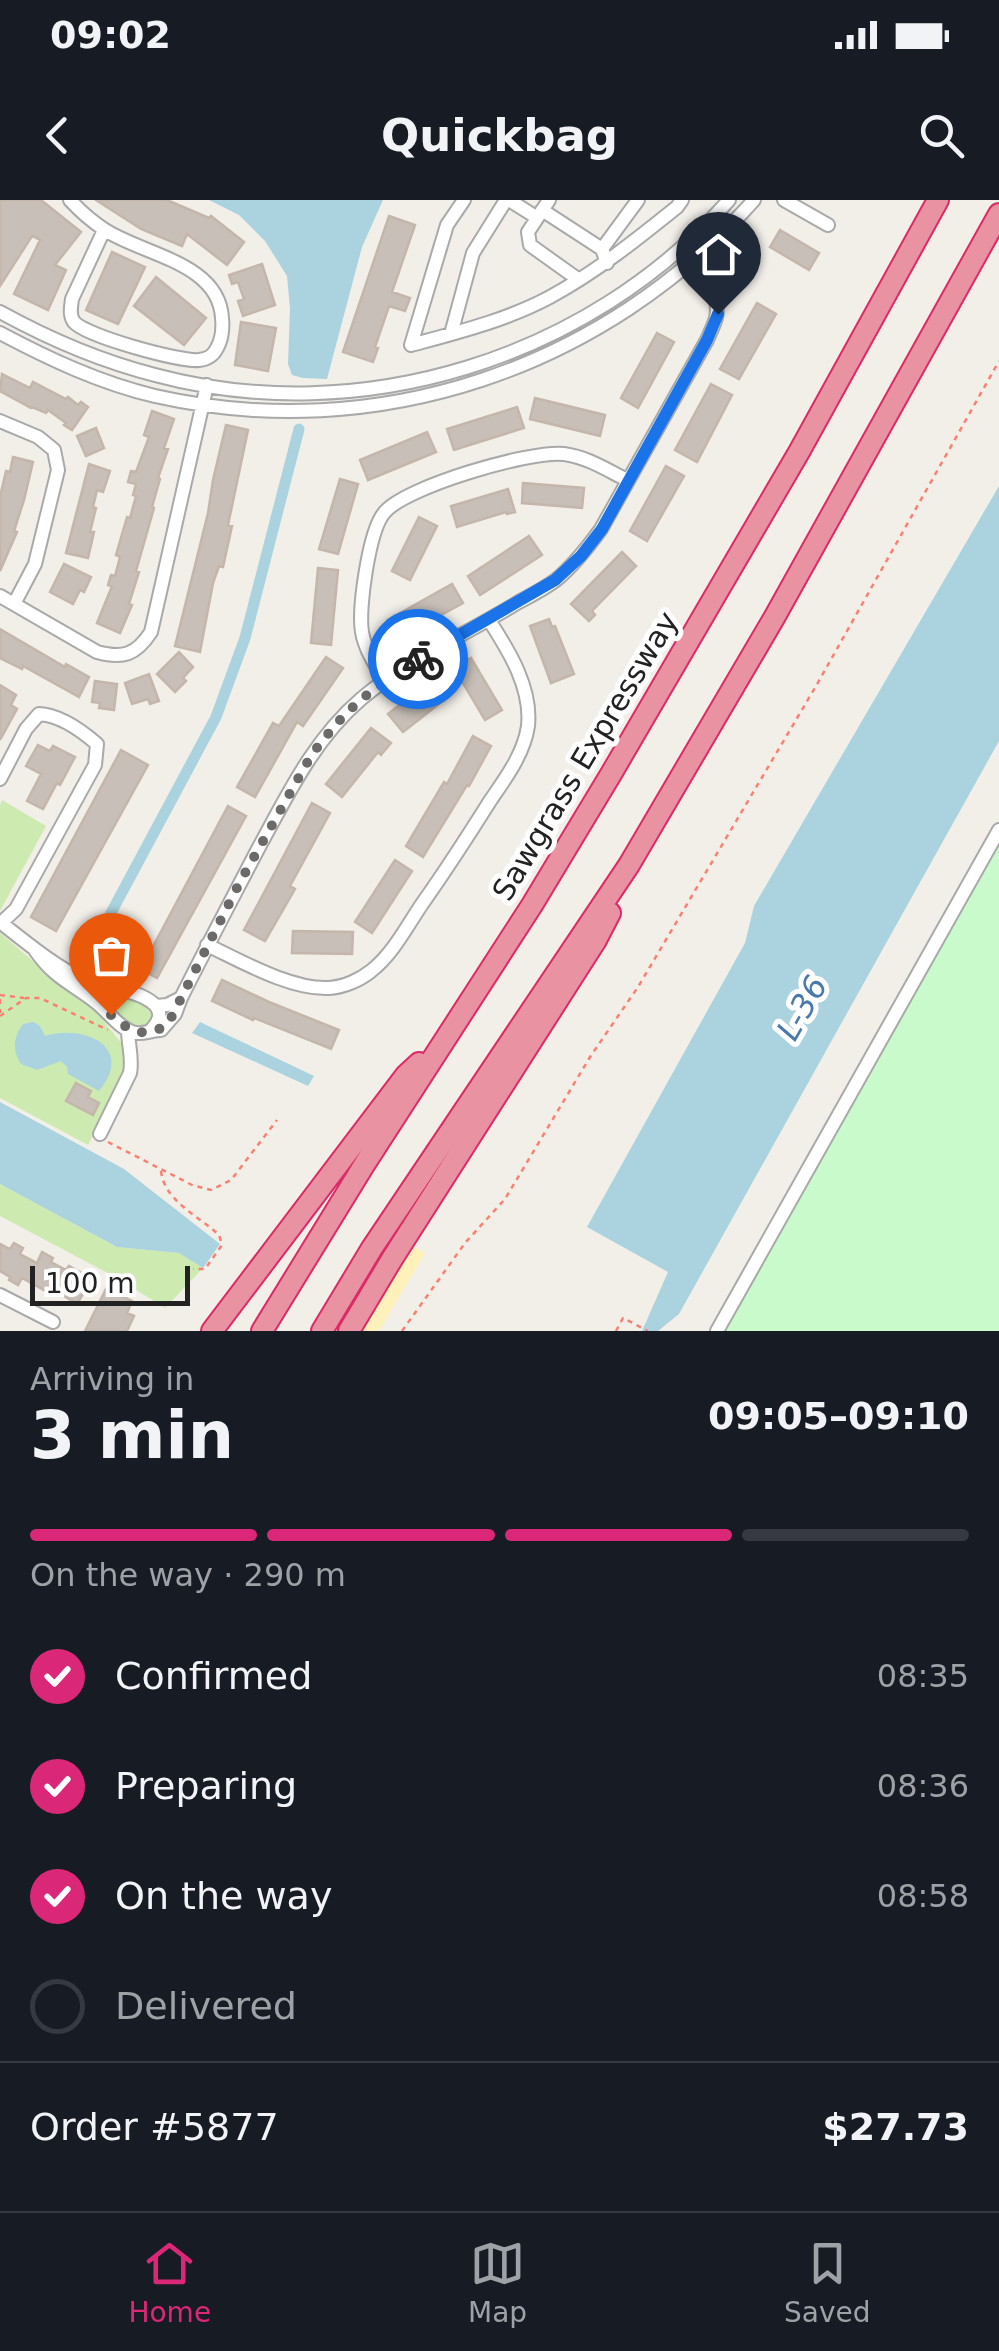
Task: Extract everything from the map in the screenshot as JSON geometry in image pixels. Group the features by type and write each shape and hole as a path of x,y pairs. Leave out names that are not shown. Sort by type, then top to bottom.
{"highway":[{"name":"Sawgrass Expressway","path":"262,1331 611,774 799,452 938,200"},
{"path":"322,1331 372,1248 629,865 774,618 999,214"},
{"path":"349,1331 596,940 614,907 629,865"},
{"path":"212,1331 406,1075 450,1034"}],"street":[{"path":"70,200 104,230 191,270 216,292 223,328 213,356 191,360 160,354 87,331 74,322 70,312 72,299 104,230"},
{"path":"464,200 447,225 412,345 487,324 548,298 578,280 682,200"},
{"path":"605,256 638,200"},
{"path":"0,312 52,339 158,376 272,393 324,394 374,389 489,362 547,338 634,284 683,246 729,200"},
{"path":"0,333 96,378 154,396 270,411 376,407 439,394 554,352 646,298 695,260 754,200"},
{"path":"784,200 828,225"},
{"path":"451,334 473,253 515,202 542,209 605,256"},
{"path":"542,209 528,232 530,245 578,280"},
{"path":"128,1034 161,1030 175,1014 207,945 291,789 336,724 385,680 555,580 602,529 718,314 714,293 683,246"},
{"path":"0,596 97,652 114,656 130,653 142,645 150,632 207,385"},
{"path":"0,421 38,437 54,450 58,470 36,564 14,604"},
{"path":"385,680 362,635 361,615 375,529 396,500 507,462 546,454 578,457 627,480"},
{"path":"207,945 305,986 330,988 371,972 386,956 462,846 522,747 528,726 527,701 510,654 489,620"},
{"path":"0,779 39,714 60,720 97,744 95,765 16,909 1,922 34,950 96,986 126,992 156,1006 166,1006 181,998"},
{"path":"718,1331 999,830"},
{"path":"34,950 63,981 94,1000 128,1034 130,1073 100,1134"},
{"path":"150,1031 159,1018 156,1006"},
{"path":"0,1295 54,1322"}],"path":[{"path":"402,1331 466,1243 504,1199 590,1057 638,988 816,686 999,361"},
{"path":"0,1015 0,997 40,998 128,1034"},
{"path":"0,1015 26,998"},
{"path":"100,1134 160,1170 211,1190 230,1180 277,1120"},
{"path":"160,1170 169,1193 220,1234 222,1244 205,1269 193,1269"},
{"path":"616,1331 623,1318 648,1331"}],"green space":[{"path":"2,800 46,826 0,911 0,805"},
{"path":"999,830 999,1331 717,1331"},
{"path":"0,933 66,989 89,1003 123,1045 125,1073 88,1145 0,1098"},
{"path":"85,986 130,998 152,1014 140,1026 130,1023"},
{"path":"0,1184 117,1247 179,1253 203,1268 165,1308 0,1216"}],"sand":[{"path":"409,1244 425,1253 379,1331 356,1331"}],"water":[{"path":"209,200 383,200 362,247 327,379 292,375 288,364 287,276 265,241 239,215"},
{"name":"L-36","path":"999,486 999,741 679,1314 658,1331 642,1331 668,1272 587,1227 745,943 754,906"},
{"path":"33,1022 45,1036 75,1033 100,1042 112,1062 99,1091 68,1074 61,1061 37,1070 21,1064 15,1049 17,1034 23,1024"},
{"path":"200,1022 314,1076 308,1086 192,1033"},
{"path":"0,1102 124,1169 220,1244 203,1268 179,1253 117,1247 0,1184"}],"building":[{"path":"0,200 41,200 81,232 55,265 66,270 48,310 14,294 40,240 32,236 0,286"},
{"path":"96,200 167,200 211,216 244,242 227,265 187,234 182,246 141,229"},
{"path":"389,216 415,225 392,292 410,298 405,311 389,306 373,362 343,352"},
{"path":"780,230 819,253 809,270 770,247"},
{"path":"112,252 145,267 118,324 86,310"},
{"path":"262,264 275,305 243,316 238,301 244,299 238,282 232,284 229,275"},
{"path":"156,277 206,318 184,345 134,306"},
{"path":"757,303 776,314 739,379 720,369"},
{"path":"241,322 276,328 268,371 235,365"},
{"path":"657,333 674,342 638,408 621,398"},
{"path":"2,374 30,388 33,382 88,407 72,430 48,410 46,413 31,408 0,391"},
{"path":"711,384 732,395 697,462 675,450"},
{"path":"535,398 605,415 600,436 530,419"},
{"path":"517,407 524,428 454,450 447,429"},
{"path":"152,411 174,419 136,571 139,572 129,604 132,605 120,633 97,623 112,586 108,585 111,575 115,576 120,557 116,555 136,496 136,484 128,482 131,471 136,472 149,437 144,435"},
{"path":"226,425 248,430 228,525 232,526 223,567 219,566 213,583 200,652 175,646"},
{"path":"96,428 104,448 86,456 77,436"},
{"path":"427,432 436,452 368,480 360,460"},
{"path":"13,457 33,462 14,531 17,532 0,571 0,497"},
{"path":"89,464 110,471 103,492 97,490 88,558 66,553"},
{"path":"666,466 684,476 647,541 630,531"},
{"path":"340,479 358,484 338,554 319,549"},
{"path":"523,483 584,488 582,508 522,503"},
{"path":"508,489 515,512 457,527 451,506"},
{"path":"419,517 437,526 410,580 392,571"},
{"path":"529,536 542,555 480,595 468,576"},
{"path":"622,552 636,566 592,611 595,615 589,621 571,604"},
{"path":"64,564 91,577 73,604 50,592"},
{"path":"318,568 338,570 331,645 311,643"},
{"path":"452,584 463,603 399,638 388,620"},
{"path":"549,619 574,674 551,683 530,626"},
{"path":"0,629 89,677 79,697 23,666 22,669 0,658"},
{"path":"179,652 193,667 175,692 157,674"},
{"path":"326,657 343,668 303,726 297,722 255,797 237,787 273,723 279,726"},
{"path":"471,658 502,710 485,720 454,668"},
{"path":"149,674 159,701 150,704 148,699 132,704 125,683"},
{"path":"434,678 449,696 403,732 388,714"},
{"path":"95,681 117,684 114,710 99,708 100,703 92,702"},
{"path":"0,685 16,695 11,705 17,709 0,740"},
{"path":"371,728 391,743 381,755 378,752 342,797 326,784"},
{"path":"473,736 491,746 423,857 406,846"},
{"path":"38,745 50,751 53,746 75,757 43,809 27,801 41,774 26,766"},
{"path":"121,750 148,765 56,931 31,917"},
{"path":"312,803 330,813 290,886 295,889 265,941 244,930"},
{"path":"228,806 246,816 157,978 141,969"},
{"path":"395,860 412,871 372,933 355,922"},
{"path":"293,931 353,932 352,954 292,953"},
{"path":"222,980 339,1030 331,1049 212,1001"},
{"path":"76,1083 91,1091 88,1097 99,1103 93,1115 66,1101"},
{"path":"14,1243 23,1248 20,1254 37,1263 42,1252 53,1258 51,1262 66,1270 69,1266 92,1279 77,1304 51,1288 49,1293 22,1278 18,1285 9,1280 0,1271 0,1244 10,1249"},
{"path":"106,1289 132,1301 127,1313 134,1316 127,1331 85,1331"}],"waterway":[{"path":"89,954 216,717 245,638 299,429"}],"way so far":[{"path":"111,1015 136,1033 161,1030 168,1024 240,882 312,754 360,700 418,659"}],"route":[{"path":"418,659 555,580 581,556 602,529 718,314"}]}
